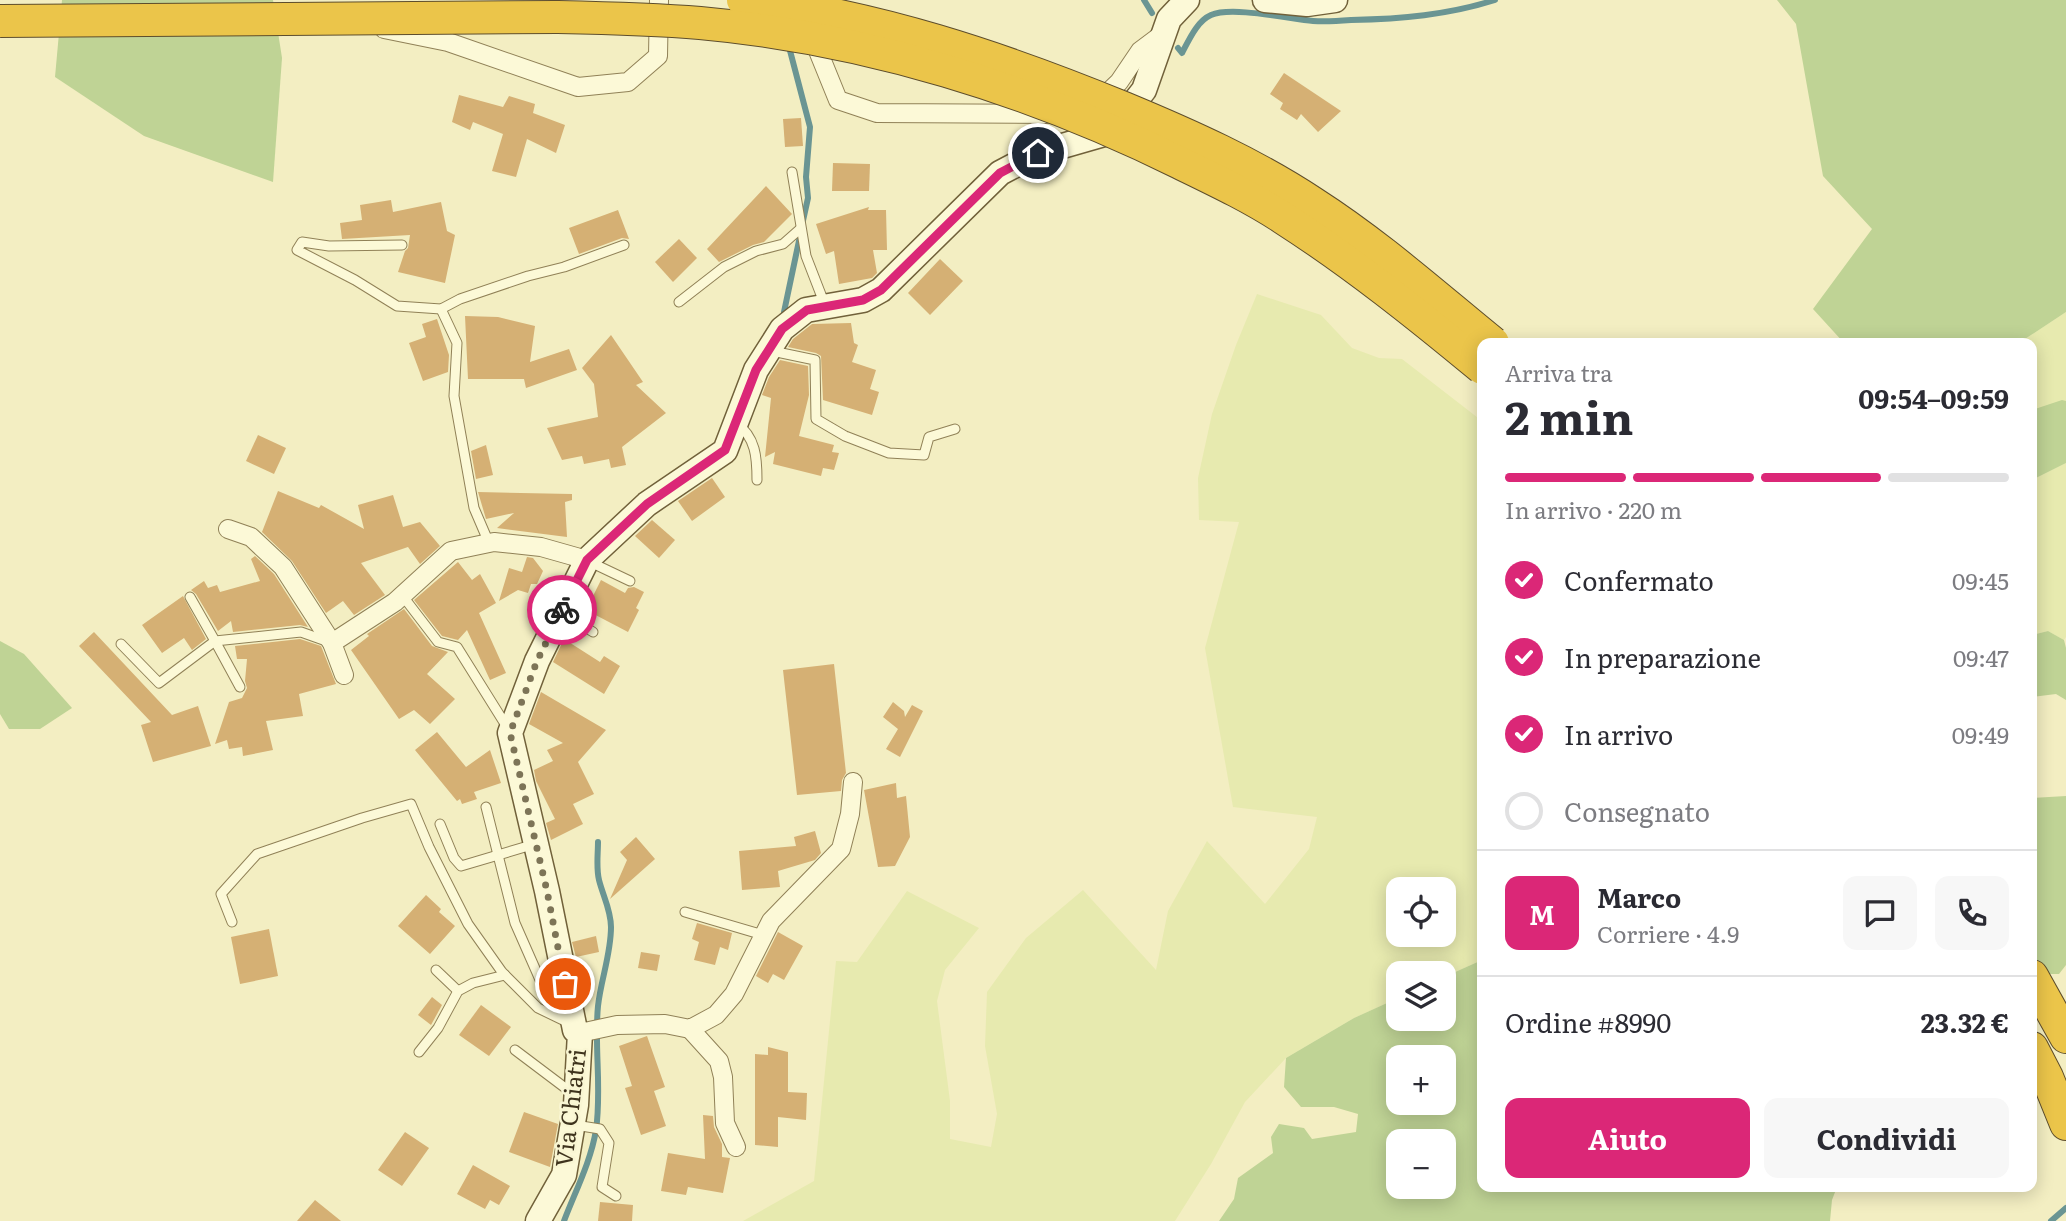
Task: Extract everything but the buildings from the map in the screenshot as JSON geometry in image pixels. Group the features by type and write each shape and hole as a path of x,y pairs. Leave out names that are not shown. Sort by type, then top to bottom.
{"highway":[{"path":"743,0 832,13 922,36 1073,87 1170,127 1249,164 1313,203 1380,250 1487,338"},
{"path":"0,21 515,17 628,19 700,23 767,32 862,50 935,67 1081,118 1151,148 1219,182 1281,216 1337,254 1477,364"},
{"path":"2037,985 2066,1037"},
{"path":"2037,1058 2066,1124"}],"street":[{"path":"277,8 448,42 578,87 628,82 658,56 659,0"},
{"path":"798,0 838,100 877,113 1050,114 1090,108 1119,82 1140,51 1164,33"},
{"path":"510,733 537,661 587,560 647,504 725,450 756,370 766,350 782,329 816,308 863,300 881,290 1000,173 1038,153 1111,132 1144,90 1168,19 1187,0"},
{"path":"1265,0 1307,4 1335,0"},
{"path":"228,528 251,537 283,567 332,643 344,676"},
{"path":"332,643 402,595 451,551 489,543 541,547 587,560"},
{"name":"Via Chiatri","path":"510,733 577,1030 576,1096 579,1126 564,1175 538,1221"},
{"path":"690,1029 716,1015 734,994 771,921 841,849 850,814 853,782"},
{"path":"577,1030 617,1025 665,1024 690,1029 719,1061 723,1077 725,1123 736,1147"}],"lane":[{"path":"792,172 800,230 816,308"},
{"path":"679,303 724,267 756,251 783,244 800,230"},
{"path":"402,245 329,246 302,242 297,250 355,279 397,306 441,309 460,299 564,267 624,245"},
{"path":"441,309 457,343 454,396 474,508 489,543"},
{"path":"766,350 815,360 816,419 845,436 889,453 924,455 929,437 955,429"},
{"path":"736,422 746,430 757,455 757,480"},
{"path":"587,560 630,581"},
{"path":"402,595 438,642 457,647 510,733"},
{"path":"190,597 240,687"},
{"path":"562,611 593,632"},
{"path":"121,644 159,684 215,641 301,632 332,643"},
{"path":"232,922 221,894 257,855 411,804 429,847 468,924 505,975 538,1008 577,1030"},
{"path":"486,807 516,923 552,1007 577,1030"},
{"path":"440,824 453,858 461,866 536,844"},
{"path":"685,912 763,935"},
{"path":"436,970 458,991"},
{"path":"419,1052 438,1028 458,991 473,983 505,975"},
{"path":"515,1050 576,1096"},
{"path":"579,1126 600,1129 609,1143 602,1187 616,1196"}],"green space":[{"path":"62,0 273,0 282,58 273,182 144,136 55,77"},
{"path":"1777,0 2066,0 2066,312 2027,338 1839,338 1813,309 1872,229 1823,176 1796,24"},
{"path":"1257,294 1321,315 1352,348 1379,358 1402,359 1477,417 1477,962 1456,972 1456,961 1386,961 1386,1003 1354,1018 1286,1058 1245,1102 1211,1164 1175,1221 743,1221 814,1181 836,961 857,962 907,891 979,928 945,970 937,1001 950,1101 950,1139 991,1147 997,1114 985,1046 987,992 1026,938 1083,890 1156,970 1168,911 1207,841 1265,904 1309,849 1317,817 1233,807 1205,648 1239,522 1199,520 1198,478 1212,414"},
{"path":"2066,312 2066,401 2037,409 2037,338 2027,338"},
{"path":"2066,401 2066,463 2037,478 2037,408"},
{"path":"2066,463 2064,640 2048,631 2037,634 2037,478"},
{"path":"2048,631 2064,640 2066,700 2056,694 2037,696 2037,634"},
{"path":"0,641 24,654 72,708 40,729 9,729 0,714"},
{"path":"2066,796 2066,965 2059,974 2039,974 2037,970 2037,798"},
{"path":"1477,962 1477,1192 1835,1192 1830,1221 1219,1221 1234,1199 1238,1178 1273,1153 1271,1137 1279,1124 1304,1128 1312,1139 1356,1132 1358,1114 1334,1107 1301,1107 1284,1087 1286,1058 1354,1018 1386,1003 1386,1031 1456,1031 1456,972"}],"waterway":[{"path":"1144,0 1152,13"},
{"path":"1178,48 1182,53 1202,22 1211,15 1220,13 1246,12 1313,21 1388,19 1460,9 1495,0"},
{"path":"788,43 810,127 806,177 808,198 802,225"},
{"path":"784,312 800,236"},
{"path":"564,1221 590,1153 598,1115 598,1006 611,927 598,875 598,842"},
{"path":"2051,1221 2066,1208"}],"way so far":[{"path":"562,610 537,661 510,733 547,891 565,984"}],"route":[{"path":"562,610 587,560 647,504 725,450 756,370 766,350 782,329 807,310 863,300 881,290 1000,173 1038,153"}]}
